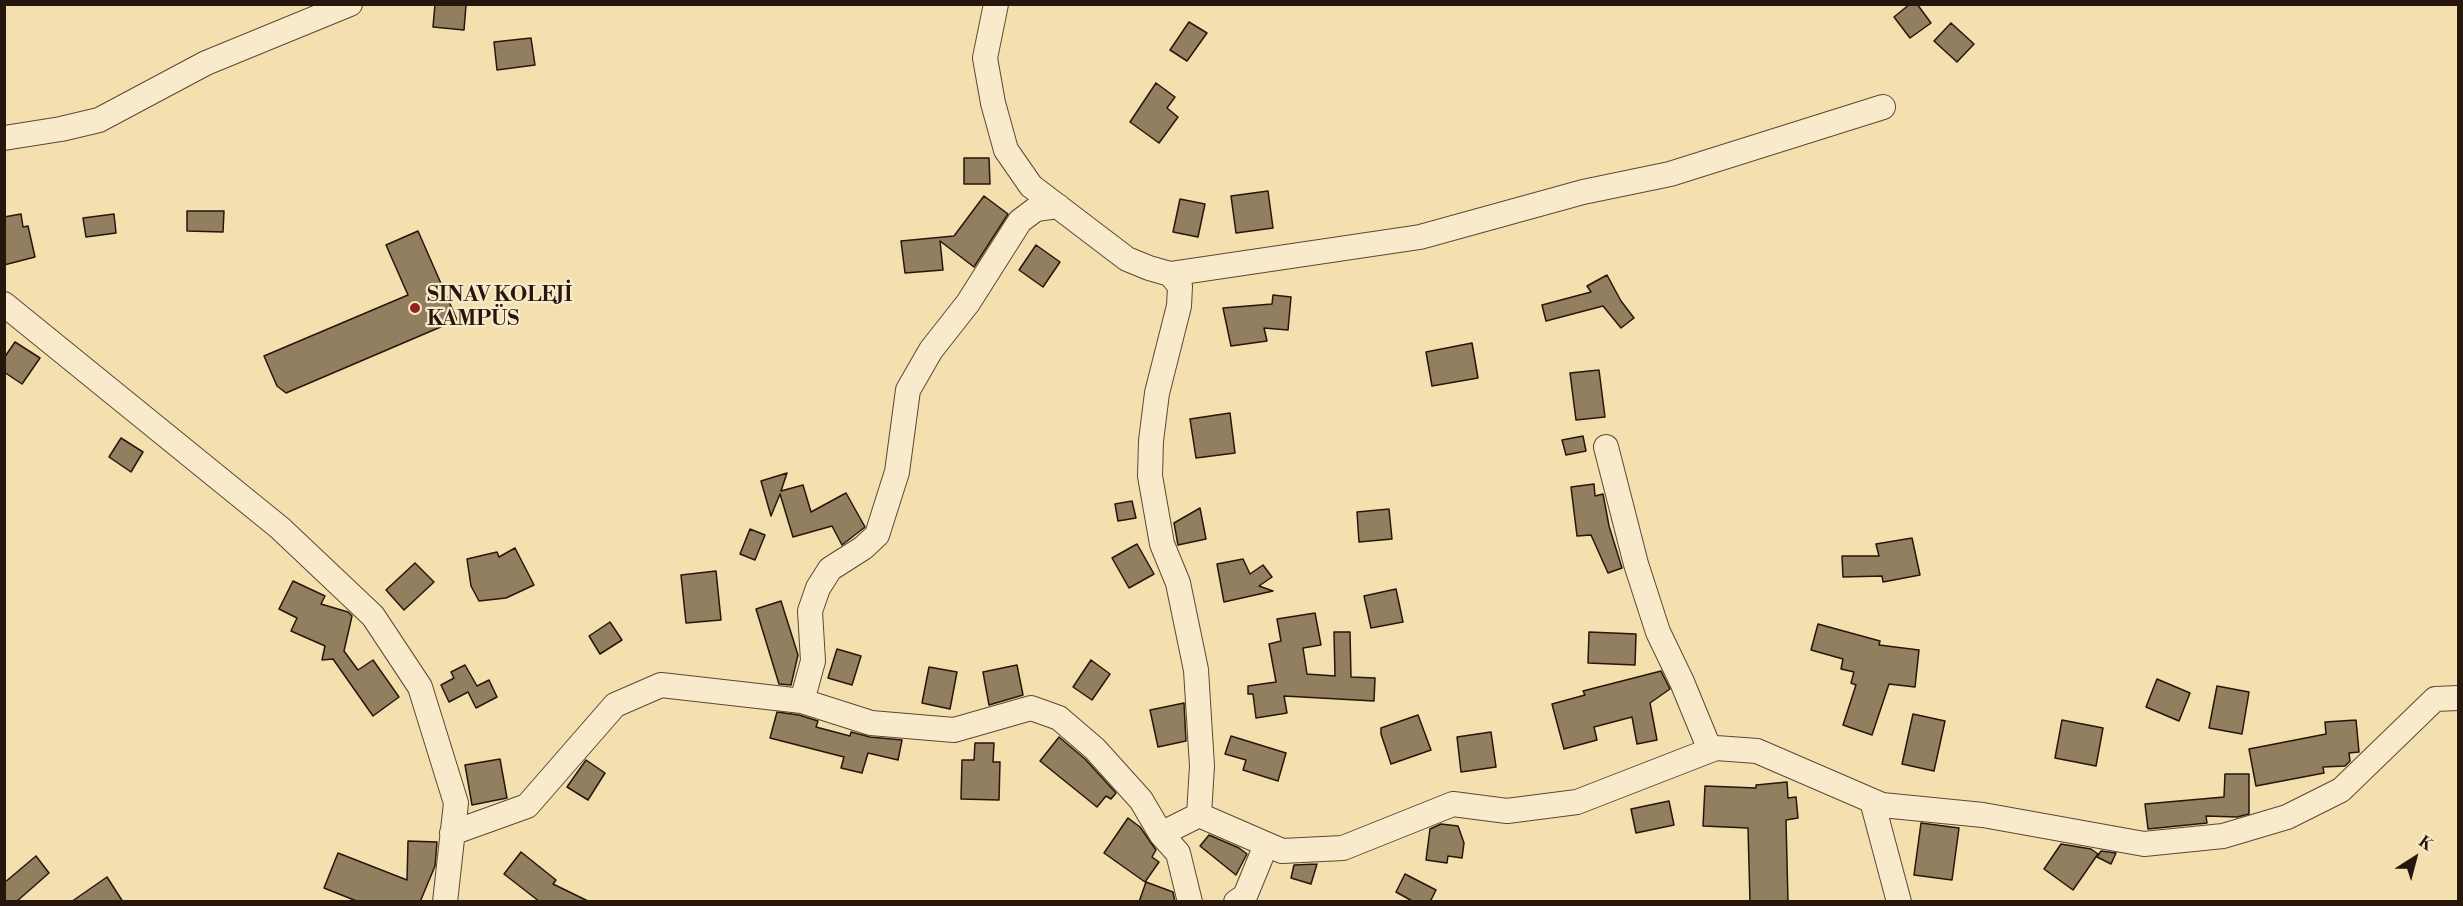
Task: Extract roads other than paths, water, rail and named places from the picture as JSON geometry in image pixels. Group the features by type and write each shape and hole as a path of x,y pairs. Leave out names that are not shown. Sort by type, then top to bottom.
{"street":[{"path":"4,138 99,120 206,63 350,4"},
{"path":"996,4 985,58 993,103 1006,150 1031,186 1127,259 1170,274 1420,237 1583,192 1670,174 1883,107"},
{"path":"802,701 813,661 810,611 818,588 830,568 863,548 877,535 897,472 908,390 932,350 968,303 1020,221 1036,209 1058,206"},
{"path":"1170,274 1180,286 1179,306 1157,393 1151,441 1150,476 1162,544 1178,583 1196,670 1202,766 1199,815"},
{"path":"4,304 280,528 373,616 420,687 456,803 445,902"},
{"path":"1606,447 1636,564 1658,632 1683,682 1710,750"},
{"path":"452,833 526,806 615,705 661,685 802,701 871,723 954,730 1030,708 1059,718 1095,749 1141,800 1161,834 1178,853 1190,902"},
{"path":"1199,815 1282,851 1343,848 1453,804 1507,811 1577,802 1716,748 1757,751 1882,805 1983,815 2145,844 2223,836 2287,817 2341,790 2435,699 2458,698"},
{"path":"1872,801 1899,902"},
{"path":"1161,834 1199,815"},
{"path":"1236,902 1245,896 1266,845"}],"place":[{"name":"SINAV KOLEJİ KAMPÜS","path":"415,308"}]}
